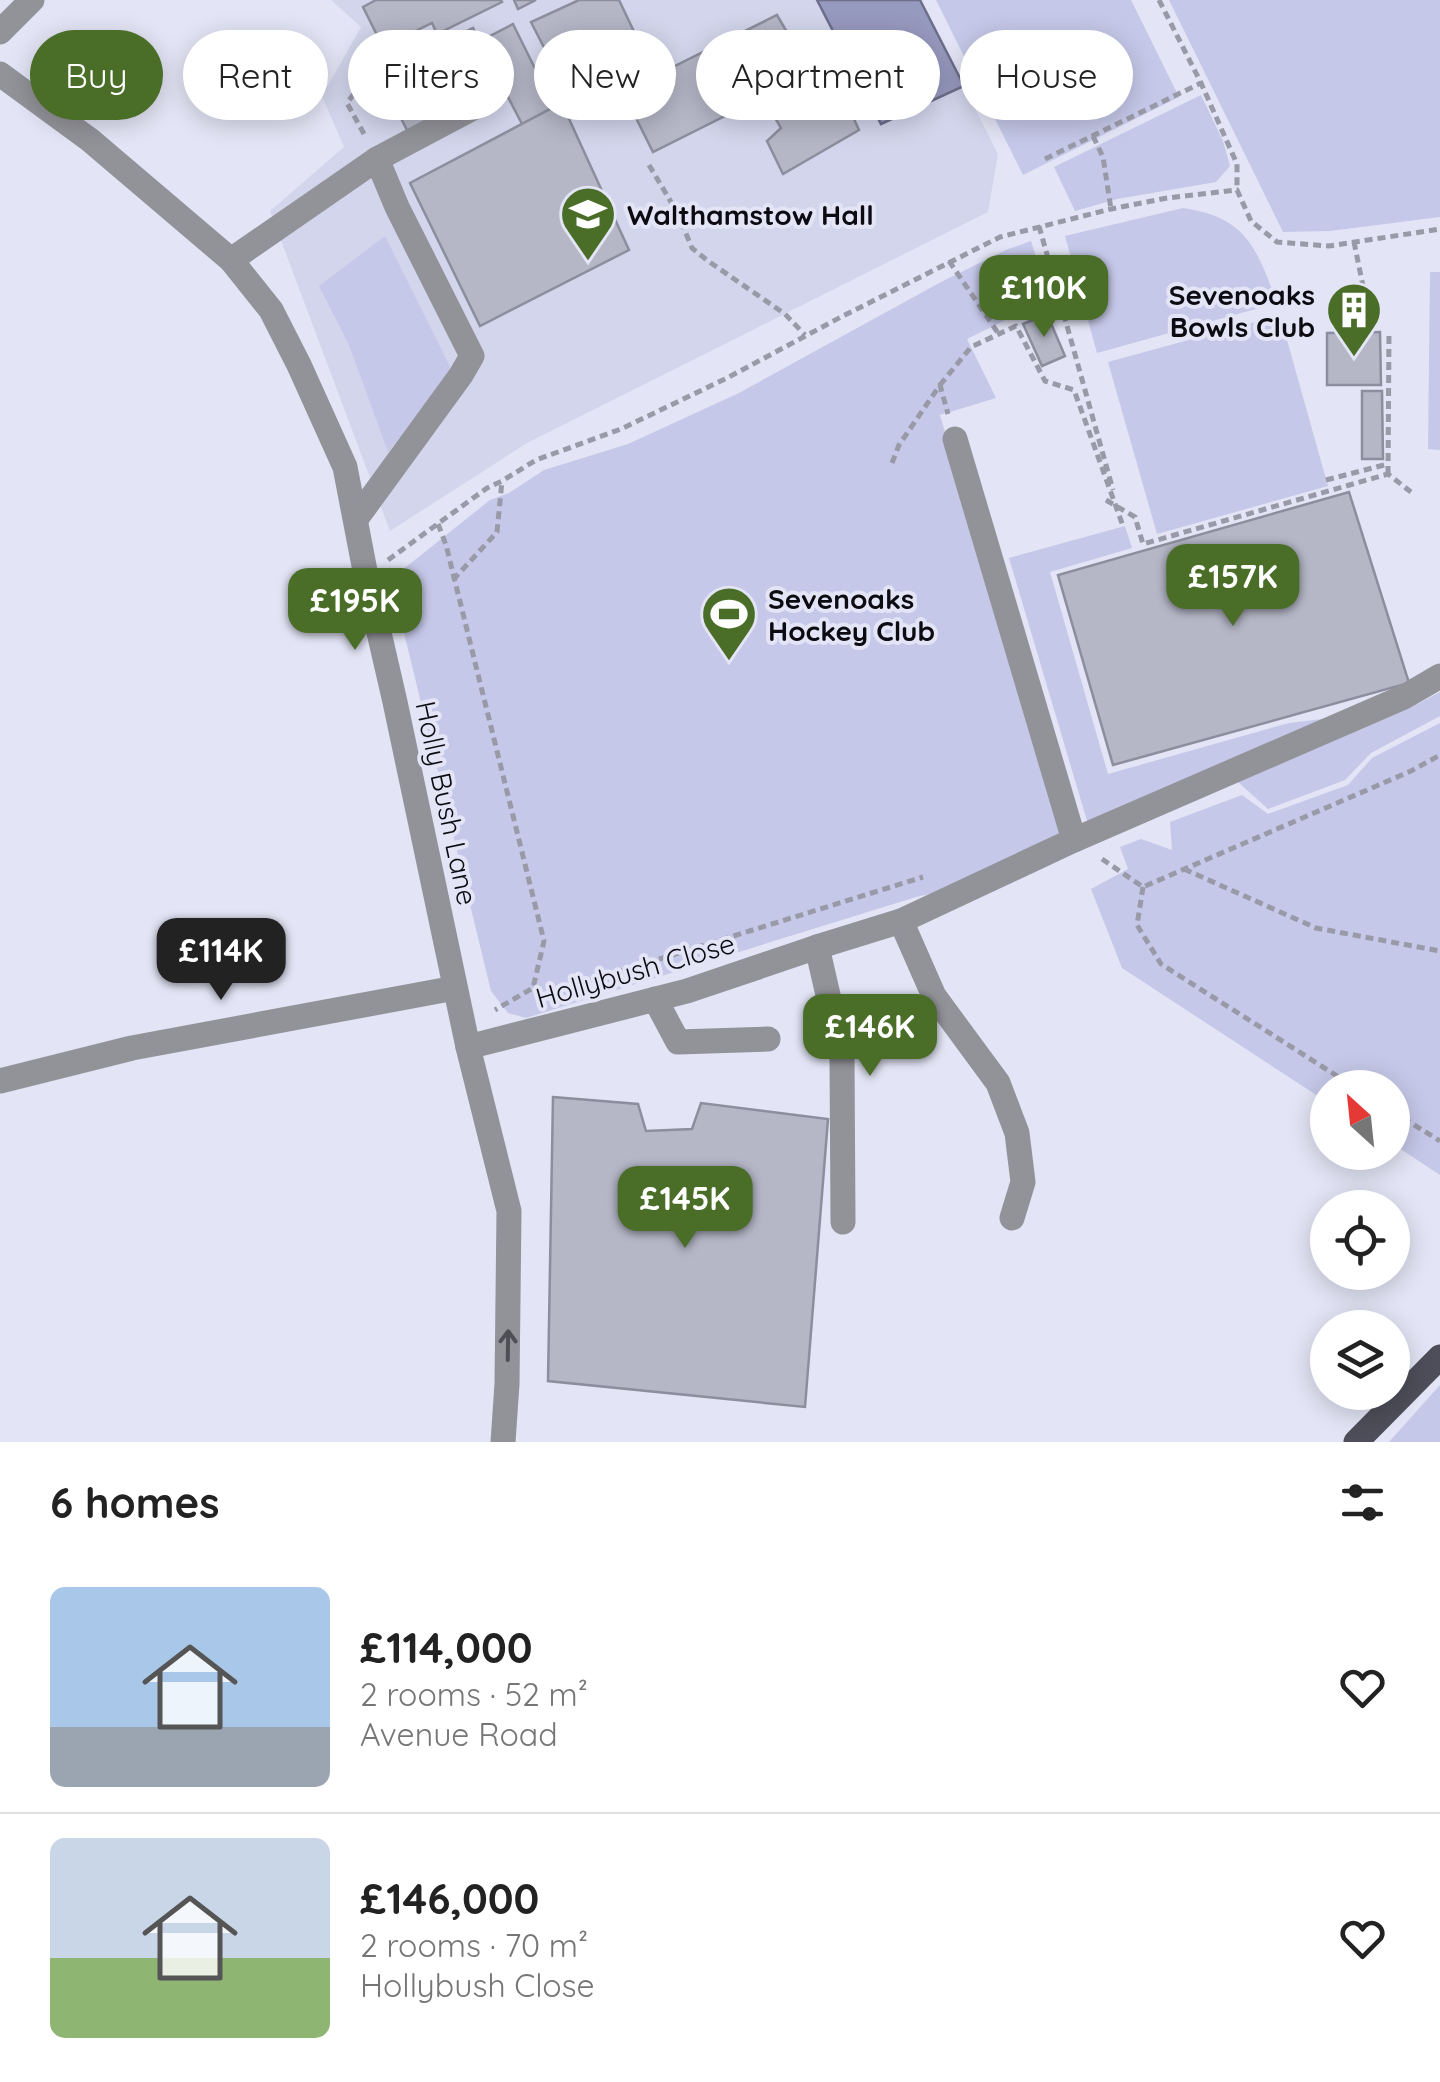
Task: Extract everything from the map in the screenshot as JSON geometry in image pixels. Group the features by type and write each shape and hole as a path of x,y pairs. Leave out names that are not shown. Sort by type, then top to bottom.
{"main road":[{"path":"1356,1442 1440,1357"}],"street":[{"path":"0,32 32,0"},
{"name":"Holly Bush Lane","path":"0,74 90,140 232,260 271,310 345,467 465,1034 509,1211 503,1442"},
{"path":"232,260 377,159 450,120"},
{"path":"356,520 472,356 377,159"},
{"path":"955,439 1074,840"},
{"name":"Hollybush Close","path":"465,1034 654,1000 901,921 1074,840 1404,697 1440,676"},
{"path":"901,921 934,996 998,1083 1017,1133 1022,1182 1012,1218"},
{"path":"816,946 842,1056 843,1222"},
{"path":"0,1082 132,1048 455,988"},
{"path":"654,1000 669,1048 768,1039"}],"path":[{"path":"1160,0 1237,164 1237,190 1251,221 1277,242 1329,246 1440,230"},
{"path":"1044,159 1201,82"},
{"path":"356,120 377,159"},
{"path":"1093,136 1103,157 1111,208"},
{"path":"649,165 677,212 692,248 786,314 806,336"},
{"path":"366,576 486,488 536,460 621,428 726,378 1000,238 1111,208 1237,190"},
{"path":"1040,226 1117,507"},
{"path":"1354,242 1365,296"},
{"path":"949,261 998,333"},
{"path":"892,463 907,432 971,347 1016,326 1045,381 1074,390 1124,526"},
{"path":"1388,474 1389,332"},
{"path":"940,384 955,439"},
{"path":"1326,480 1388,464"},
{"path":"1106,500 1134,517 1143,544 1388,474"},
{"path":"1388,474 1411,492"},
{"path":"453,580 497,532 502,482"},
{"path":"438,524 544,941 533,988"},
{"path":"1143,887 1440,756"},
{"path":"1074,840 1143,887"},
{"path":"1184,869 1316,928 1440,951"},
{"path":"465,1034 483,1017 533,988 576,985 930,875"},
{"path":"1143,887 1137,925 1161,964 1328,1070"},
{"path":"1410,1122 1440,1141"}],"shaded area":[{"name":"Walthamstow Hall","path":"331,0 920,0 935,30 696,30 696,120 940,120 940,39 960,79 960,120 981,120 998,154 988,212 527,443 390,531 270,211 344,147 328,110 328,85 348,50 348,120 514,120 514,30 359,30 361,27"},
{"path":"817,0 920,0 935,30 832,30"},
{"path":"936,0 1131,0 1179,97 1133,120 1133,30 960,30 960,48"},
{"path":"1169,0 1440,0 1440,217 1330,231 1283,232"},
{"path":"940,39 960,78 960,88 940,97"},
{"path":"1201,95 1230,166 1216,182 1117,199 1075,211 1054,167"},
{"path":"996,120 1133,120 1023,175"},
{"path":"1183,208 1205,212 1236,228 1255,252 1277,303 1097,353 1065,236"},
{"path":"385,236 452,371 388,452 349,345 319,286"},
{"path":"1031,241 1050,298 967,339 996,398 940,415 1064,838 966,886 916,897 526,1018 508,1013 491,991 391,579 490,500 509,493 544,470 628,444 739,393 941,282"},
{"path":"1430,272 1440,272 1440,450 1428,449"},
{"path":"1280,315 1328,486 1157,534 1108,362"},
{"path":"1125,526 1132,548 1050,572 1108,774 1289,723 1339,717 1088,824 1009,558"},
{"path":"1440,692 1440,716 1371,753 1345,780 1268,809 1238,782 1410,708"},
{"path":"1440,723 1440,1175 1410,1155 1410,1070 1310,1070 1310,1091 1122,968 1091,889 1128,869 1120,847 1141,839 1172,850 1170,822 1242,795 1268,814 1348,785 1372,758"},
{"path":"1440,1385 1440,1442 1389,1442"}],"building":[{"path":"376,0 502,2 445,30 435,30 432,23 418,30 374,30 363,7"},
{"path":"514,0 536,0 518,9"},
{"path":"579,0 619,0 633,30 535,30 531,22"},
{"path":"777,15 786,30 747,30"},
{"path":"513,24 534,67 534,118 522,124 514,109 514,30 501,30"},
{"path":"696,56 696,120 717,120 653,152 637,120 676,120 676,66"},
{"path":"534,118 569,120 629,250 480,326 410,183"},
{"path":"402,120 437,120 409,134"},
{"path":"776,120 854,120 859,130 783,174 767,141 781,128"},
{"path":"1047,314 1065,356 1042,366 1023,324"},
{"name":"Sevenoaks Bowls Club","path":"1380,332 1381,385 1327,385 1327,333"},
{"path":"1362,391 1382,391 1383,459 1362,459"},
{"path":"1349,492 1409,683 1113,765 1058,575"},
{"path":"553,1097 638,1104 646,1131 692,1129 701,1103 828,1119 805,1407 548,1381"}],"place":[{"name":"Walthamstow Hall","path":"588,263"},
{"name":"Sevenoaks Bowls Club","path":"1354,359"},
{"name":"Sevenoaks Hockey Club","path":"729,663"}]}
